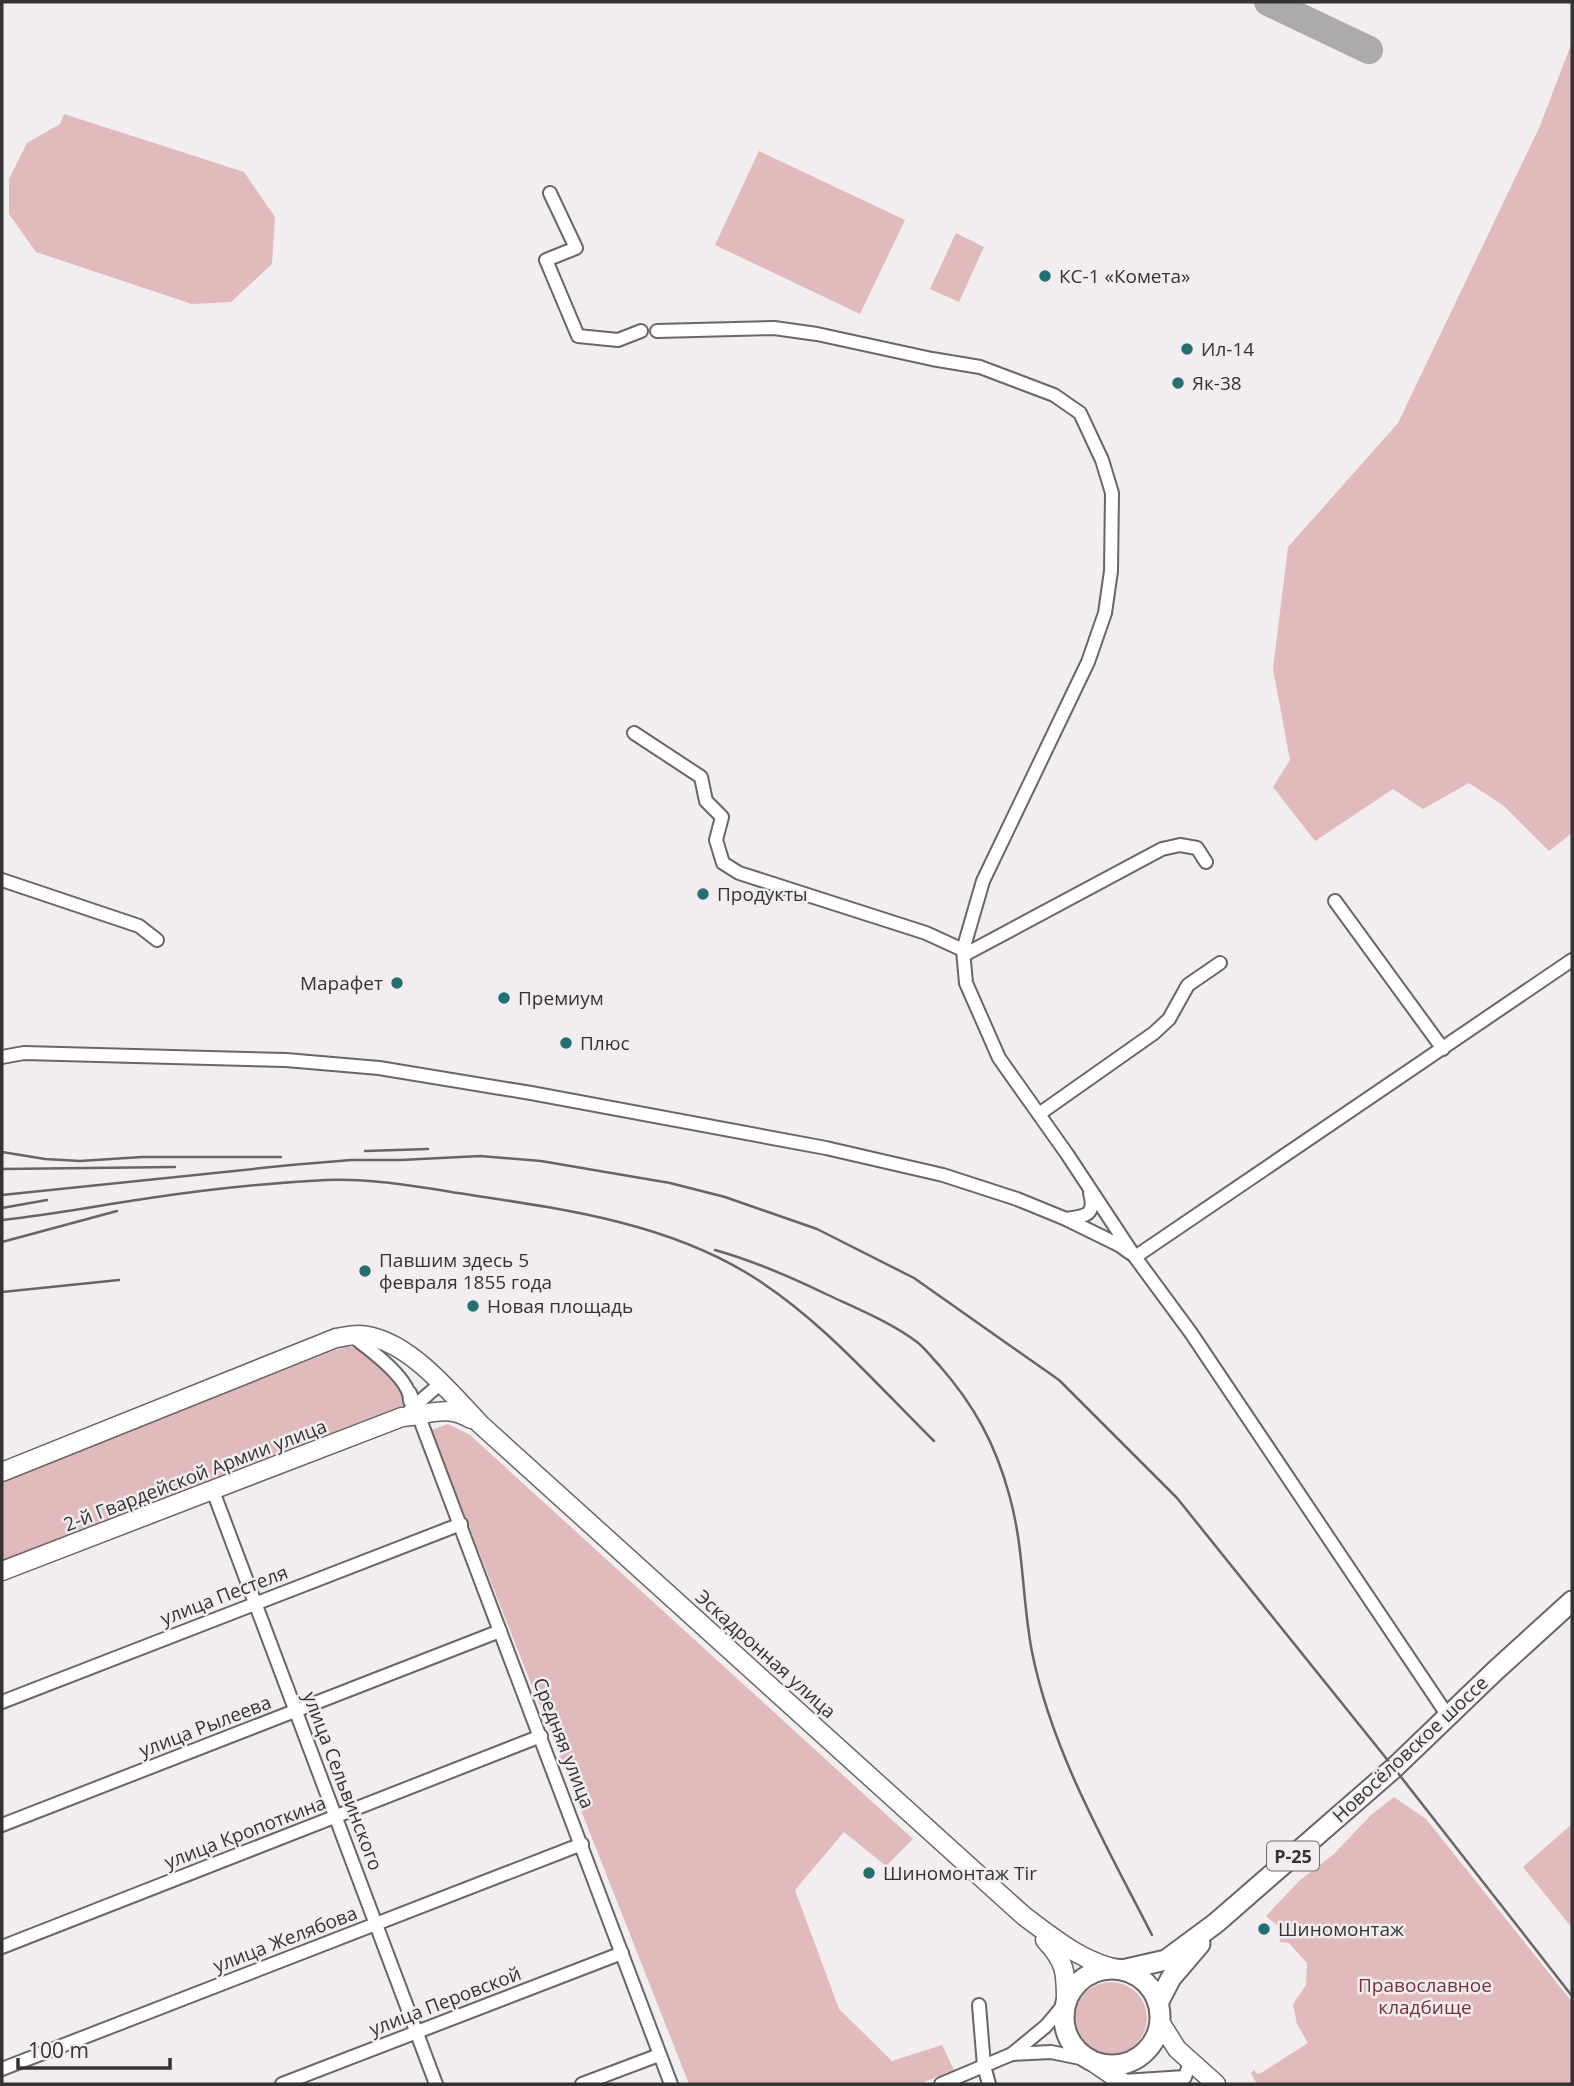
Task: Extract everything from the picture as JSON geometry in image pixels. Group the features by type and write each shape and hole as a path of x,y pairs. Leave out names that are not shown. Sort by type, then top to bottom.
{"main road":[{"path":"2,1472 336,1338 352,1335 384,1340 426,1367 480,1424"},
{"name":"2-й Гвардейской Армии улица","path":"2,1571 413,1413 446,1409 457,1411 480,1424"},
{"name":"Эскадронная улица","path":"480,1424 1024,1916"},
{"name":"Новосёловское шоссе","path":"1122,1970 1166,1960 1216,1923 1394,1768 1572,1601"},
{"path":"1024,1916 1083,1958 1103,1967 1122,1970 1145,1982 1174,2045 1189,2062 1216,2084"},
{"path":"1024,1916 1060,1958 1065,1969 1064,2013 1068,2037 1077,2051 1124,2083"},
{"name":"Новосёловское шоссе","path":"1159,2013 1171,1978 1216,1923"},
{"path":"1066,2002 1074,1987 1087,1977 1103,1970 1122,1970"},
{"path":"1090,2060 1105,2065 1128,2063 1151,2046 1159,2013"}],"street":[{"path":"550,194 576,248 546,260 578,336 618,340 641,331"},
{"path":"657,331 774,328 817,334 980,367 1054,395 1080,412 1102,460 1113,506 1111,570 1105,613 1088,662 983,881 964,952 966,983 999,1059 1135,1257 1191,1333 1448,1716"},
{"path":"634,733 701,777 706,801 722,817 716,840 723,863 739,873 926,933 964,952"},
{"path":"964,952 1162,849 1180,845 1197,848 1206,862"},
{"path":"2,880 139,926 157,940"},
{"path":"1335,901 1443,1049"},
{"path":"1135,1257 1572,960"},
{"path":"1039,1114 1154,1033 1169,1019 1188,985 1220,963"},
{"path":"2,1057 24,1053 286,1060 390,1069 531,1093 839,1151 943,1175 1017,1199 1066,1219 1119,1245 1135,1257"},
{"path":"1066,1219 1090,1212 1092,1202 1088,1185"},
{"path":"352,1335 406,1385 413,1413"},
{"path":"413,1413 441,1383"},
{"name":"Средняя улица","path":"413,1413 461,1524 671,2084"},
{"name":"улица Сельвинского","path":"213,1491 436,2084"},
{"name":"улица Пестеля","path":"2,1702 461,1524"},
{"name":"улица Рылеева","path":"2,1825 500,1631"},
{"name":"улица Кропоткина","path":"2,1947 541,1737"},
{"name":"улица Желябова","path":"2,2069 582,1844"},
{"name":"улица Перовской","path":"282,2084 622,1953"},
{"path":"941,2084 1012,2054 1046,2026 1066,2002"},
{"path":"979,2005 984,2066 989,2084"},
{"path":"1012,2054 1051,2052 1090,2060"},
{"path":"582,2084 659,2055"},
{"path":"1124,2083 1185,2077 1189,2062"}],"green space":[{"path":"1572,42 1572,833 1549,851 1504,806 1469,783 1423,809 1393,789 1315,841 1273,787 1290,760 1273,669 1288,547 1398,423 1540,126"},
{"path":"64,114 244,172 275,217 272,264 231,302 192,304 36,252 9,214 9,179 27,143 60,124"},
{"path":"759,151 905,220 860,314 715,245"},
{"path":"956,233 984,247 959,302 930,289"},
{"path":"346,1346 360,1349 403,1390 403,1403 399,1410 2,1562 2,1481"},
{"path":"448,1424 470,1435 913,1839 886,1866 844,1832 795,1890 839,2009 892,2061 942,2045 954,2070 919,2084 689,2084 431,1430"},
{"name":"Православное кладбище","path":"1394,1797 1426,1819 1572,2002 1572,2084 1257,2084 1251,2073 1254,2070 1257,2074 1261,2073 1308,2043 1297,2024 1293,2004 1306,1985 1307,1963 1289,1943 1280,1942 1278,1926 1266,1916 1299,1881 1334,1854 1371,1815"},
{"path":"1572,1824 1572,1928 1523,1867"},
{"path":"1111,1982 1131,1988 1141,1998 1147,2018 1141,2038 1131,2048 1111,2054 1091,2048 1081,2038 1075,2018 1081,1998 1091,1988"}],"taxiway":[{"path":"1268,2 1369,50"}],"railway":[{"path":"365,1151 428,1149"},
{"path":"2,1152 80,1161 142,1157 281,1157"},
{"path":"2,1195 351,1160 480,1156 541,1161 670,1183 725,1197 817,1229 914,1278 1059,1380 1177,1498 1394,1768 1572,1996"},
{"path":"2,1169 175,1167"},
{"path":"2,1220 211,1190 326,1180 375,1181 608,1219 645,1229 716,1257 776,1292 824,1331 934,1441"},
{"path":"2,1208 47,1200"},
{"path":"2,1242 117,1211"},
{"path":"715,1250 800,1282 874,1316 907,1335 920,1344 939,1365 973,1410 990,1441 1009,1494 1018,1533 1032,1652 1053,1726 1082,1797 1152,1935"},
{"path":"2,1292 119,1280"}],"place":[{"name":"КС-1 «Комета»","path":"1045,276"},
{"name":"Ил-14","path":"1187,349"},
{"name":"Як-38","path":"1178,383"},
{"name":"Продукты","path":"703,894"},
{"name":"Марафет","path":"397,983"},
{"name":"Премиум","path":"504,998"},
{"name":"Плюс","path":"566,1043"},
{"name":"Павшим здесь 5 февраля 1855 года","path":"365,1271"},
{"name":"Новая площадь","path":"473,1306"},
{"name":"Шиномонтаж Tir","path":"869,1873"},
{"name":"Шиномонтаж","path":"1264,1929"}]}
